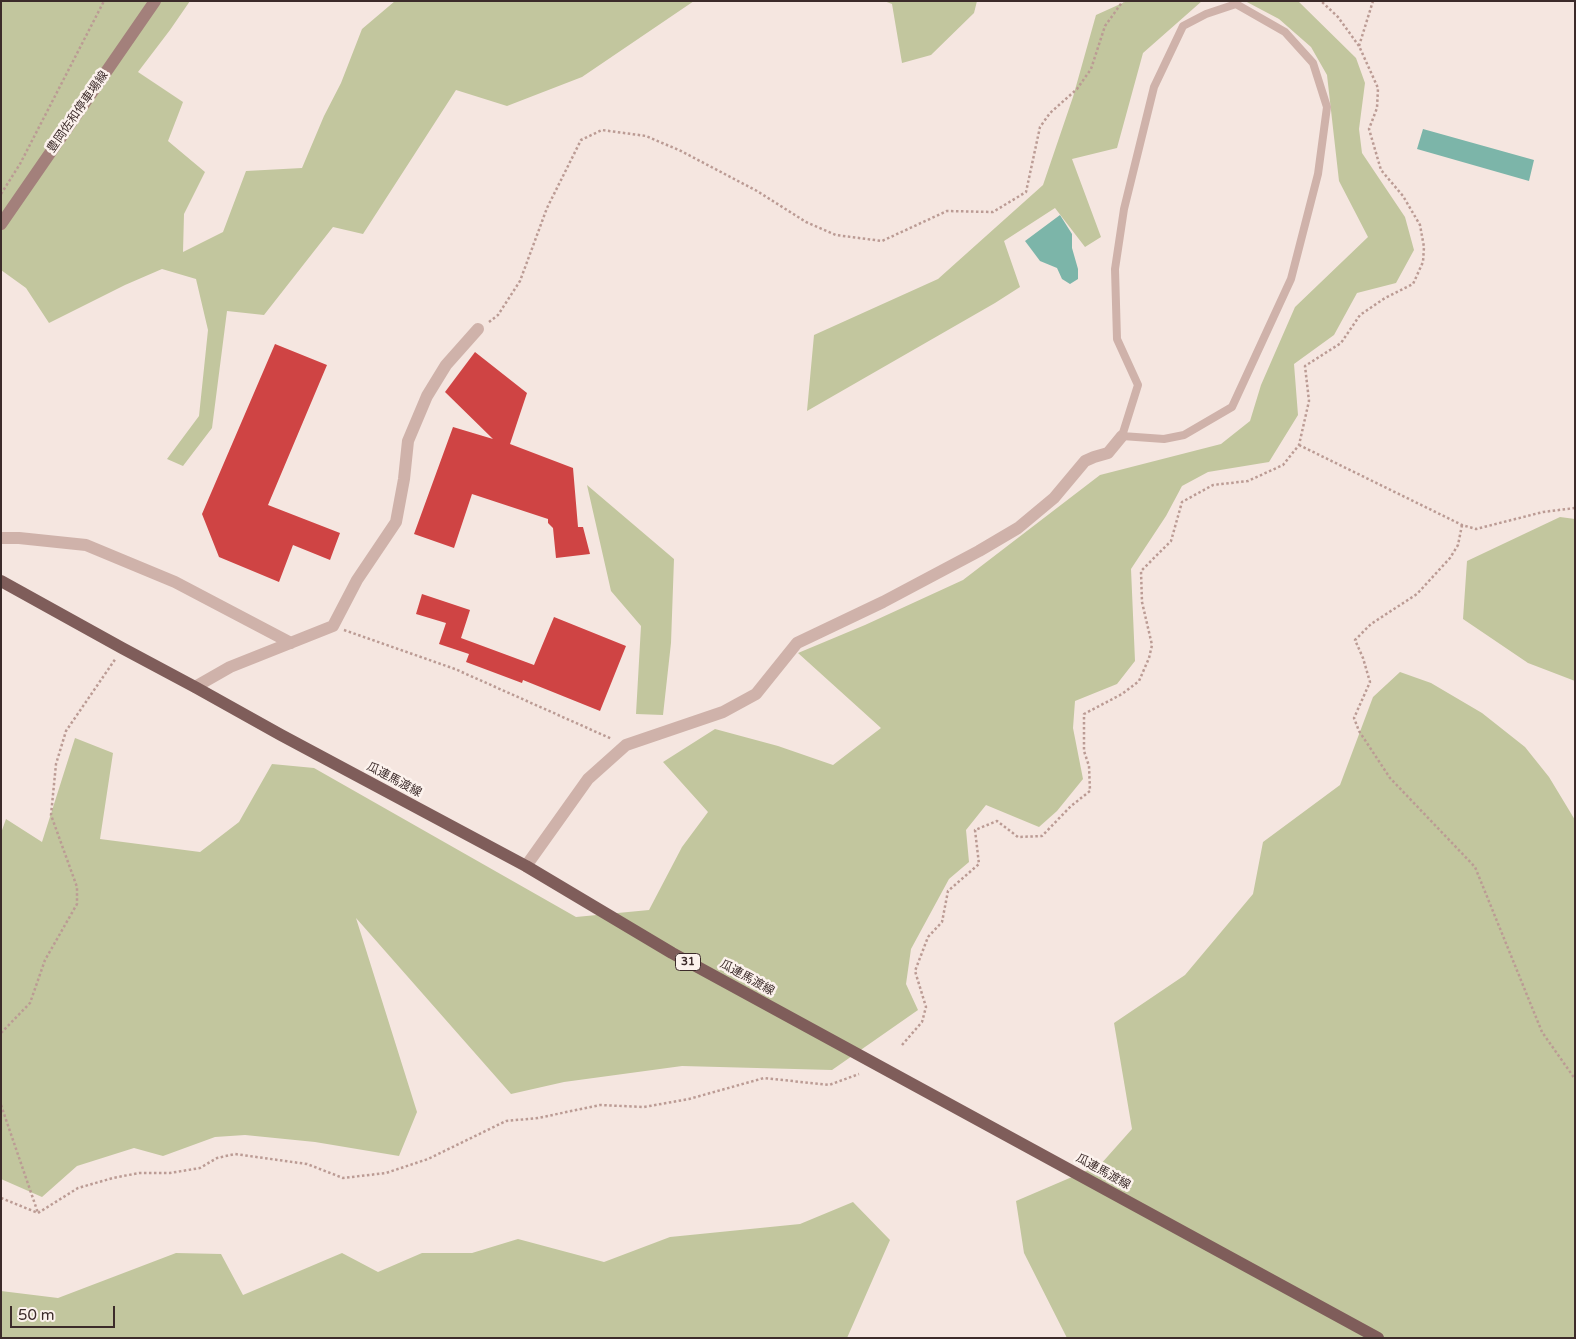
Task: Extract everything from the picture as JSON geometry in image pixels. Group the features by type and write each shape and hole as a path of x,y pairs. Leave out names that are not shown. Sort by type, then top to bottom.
{"main road":[{"name":"豊岡佐和停車場線","path":"1,224 156,1"},
{"name":"瓜連馬渡線","path":"1,581 195,686 281,736 526,866 672,953 1378,1338"}],"street":[{"path":"195,686 230,667 333,626 357,580 396,522 404,479 408,441 426,396 446,366 478,329"},
{"path":"526,866 588,779 626,745 723,712 756,694 797,643 884,602 1018,528 1054,498 1085,462 1108,453 1122,436"},
{"path":"1,538 20,538 86,545 175,582 291,643"}],"lane":[{"path":"1236,4 1285,32 1313,63 1327,107 1318,174 1291,279 1232,407 1184,436 1164,440 1122,436 1138,385 1117,339 1116,269 1124,209 1154,87 1183,26 1206,14 1236,4"}],"path":[{"path":"1,194 20,164 104,1"},
{"path":"478,329 498,315 520,281 547,208 581,140 602,130 646,136 681,151 756,191 806,222 836,235 882,241 947,211 993,212 1026,192 1040,127 1050,113 1077,89 1091,69 1105,26 1123,1"},
{"path":"902,1045 922,1022 926,1007 916,971 928,937 942,922 948,891 979,864 975,830 997,821 1018,837 1042,836 1071,806 1090,791 1089,766 1084,751 1084,714 1122,694 1139,681 1149,658 1152,645 1142,602 1141,571 1171,541 1182,502 1213,485 1248,481 1282,465 1299,445 1309,401 1305,366 1341,343 1360,315 1386,298 1413,284 1423,262 1424,246 1420,224 1403,196 1381,170 1369,128 1377,108 1378,88 1359,46 1338,17 1320,1"},
{"path":"1359,46 1373,1"},
{"path":"1299,445 1462,525 1476,529 1544,512 1575,508"},
{"path":"1462,525 1458,545 1450,558 1416,594 1372,624 1355,640 1370,682 1354,718 1359,731 1390,778 1475,867 1542,1032 1575,1079"},
{"path":"333,626 454,669 626,745"},
{"path":"1,1033 30,1003 45,960 77,904 77,887 51,815 56,764 66,731 122,648"},
{"path":"38,1213 78,1188 140,1173 170,1173 200,1168 217,1158 235,1154 307,1164 343,1178 386,1173 428,1159 506,1121 538,1118 600,1106 644,1107 689,1099 764,1078 829,1085 859,1074"},
{"path":"1,1105 38,1213"},
{"path":"1,1198 38,1213"}],"green space":[{"path":"1,1 190,1 138,72 183,102 168,141 205,172 184,214 183,252 223,232 246,171 302,168 324,116 341,83 362,29 395,1 694,1 582,77 507,106 456,90 363,234 333,227 264,315 227,311 212,428 183,466 167,459 199,416 208,330 196,279 162,269 125,285 49,323 26,288 1,270"},
{"path":"884,1 977,1 974,13 931,55 902,63 892,4"},
{"path":"1127,1 1202,1 1143,53 1117,148 1072,159 1101,237 1085,247 1055,208 1004,241 1020,287 807,411 814,335 938,279 1043,185 1073,97 1096,15"},
{"path":"1245,1 1298,1 1356,58 1365,83 1359,129 1362,153 1405,217 1414,250 1396,283 1357,293 1334,335 1294,364 1298,415 1269,462 1208,472 1182,486 1166,516 1131,569 1135,661 1117,684 1075,701 1073,728 1083,779 1057,811 1039,827 986,805 966,830 969,862 949,879 911,949 906,984 918,1010 832,1070 682,1066 564,1082 511,1094 356,918 417,1112 399,1156 315,1142 245,1135 215,1137 163,1156 134,1148 77,1166 42,1197 1,1179 1,833 6,819 42,842 75,738 113,753 100,839 200,852 239,822 272,764 314,768 576,917 649,910 682,847 708,812 663,762 715,729 778,746 833,765 881,728 798,653 865,625 963,580 1100,475 1221,444 1250,421 1261,385 1295,307 1368,237 1339,181 1327,75 1311,47 1279,19"},
{"path":"587,485 674,559 671,643 663,715 636,714 641,626 611,591"},
{"path":"1560,517 1575,519 1575,681 1528,663 1463,619 1467,561"},
{"path":"1400,672 1431,683 1482,713 1525,747 1549,777 1575,820 1575,1338 1067,1338 1024,1253 1016,1201 1100,1165 1132,1129 1114,1023 1185,975 1253,894 1263,842 1340,785 1373,697"},
{"path":"853,1202 890,1240 847,1338 1,1338 1,1291 58,1298 176,1253 221,1254 243,1295 342,1253 378,1272 422,1253 472,1253 518,1239 604,1262 670,1237 800,1224"}],"water":[{"path":"1423,129 1534,160 1529,181 1417,149"},
{"path":"1060,215 1072,234 1072,248 1078,269 1078,279 1070,284 1062,279 1057,268 1040,261 1025,241"}],"building":[{"path":"275,344 327,365 268,505 340,533 330,560 293,545 279,582 219,557 202,514"},
{"path":"475,352 527,393 510,444 573,468 578,527 583,527 590,554 556,558 553,528 548,523 548,519 472,494 454,548 414,534 453,427 493,439 445,392"},
{"path":"422,594 470,610 461,638 534,665 554,617 626,646 600,711 523,680 522,683 466,662 469,654 439,644 446,623 416,614"}]}
